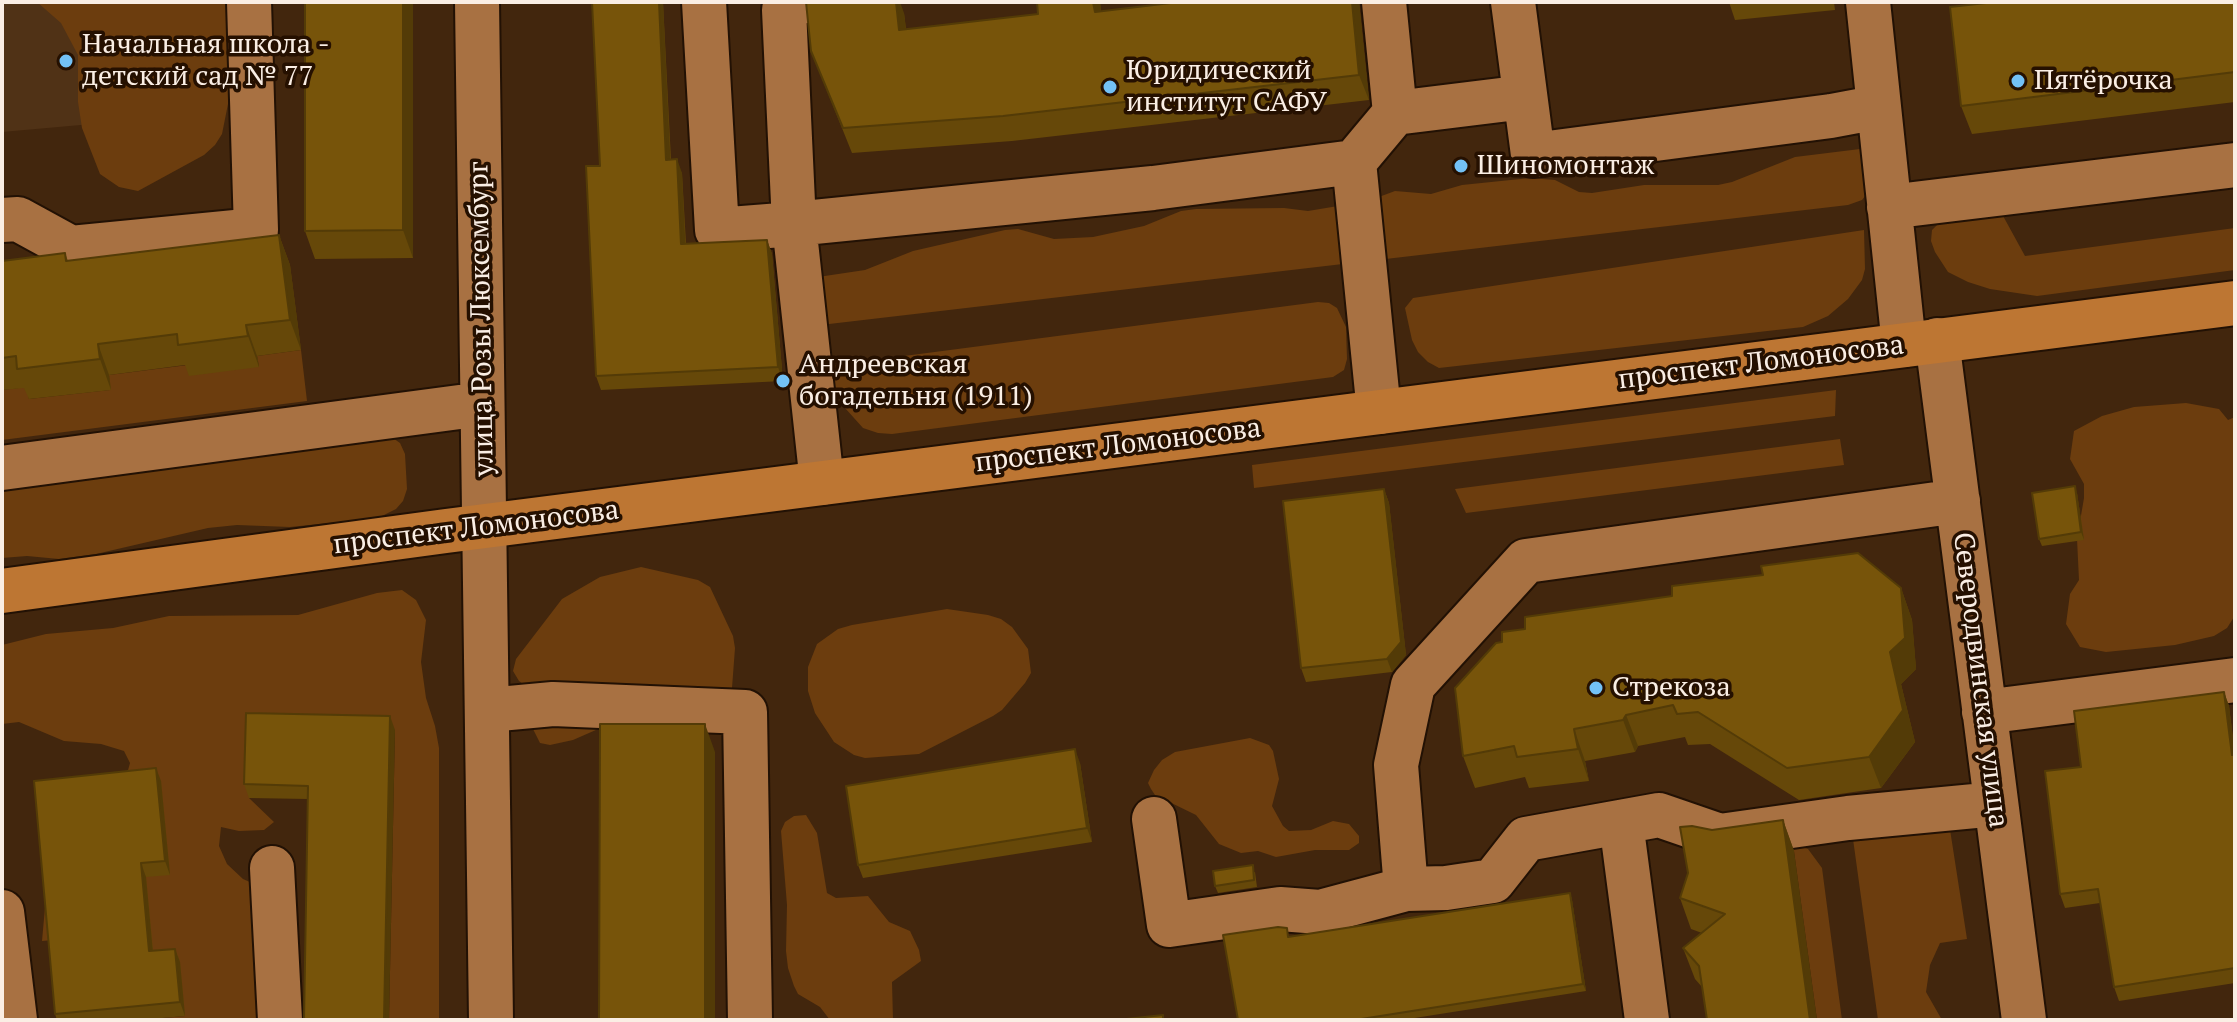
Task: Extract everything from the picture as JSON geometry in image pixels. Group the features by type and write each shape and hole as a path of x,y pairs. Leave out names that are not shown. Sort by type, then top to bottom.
{"main road":[{"name":"проспект Ломоносова","path":"2,591 2235,303"}],"street":[{"path":"2,220 18,219 71,248 256,230 249,2"},
{"name":"улица Розы Люксембург","path":"477,2 491,1020"},
{"path":"704,2 717,230 1153,188 1354,162 1395,113 1525,97"},
{"path":"800,2 784,10 794,224 822,483"},
{"path":"1384,2 1395,113"},
{"path":"1513,2 1533,155 1879,107"},
{"name":"Северодвинская улица","path":"1868,2 1889,207 1958,501 2024,1020"},
{"path":"1354,162 1379,412"},
{"path":"1889,207 2235,165"},
{"path":"2,468 482,404"},
{"path":"1406,889 1396,765 1413,685 1526,561 1958,501"},
{"path":"1984,712 2235,680"},
{"path":"488,710 553,704 745,712 750,1020"},
{"path":"1154,819 1169,925 1280,909 1320,912 1406,889 1446,888 1493,881 1526,839 1659,815 1720,836 1848,818 1996,804"},
{"path":"1621,822 1647,1020"},
{"path":"272,868 280,1020"},
{"path":"2,912 15,1020"}],"shaded area":[{"name":"Начальная школа - детский сад № 77","path":"2,2 125,2 137,120 2,132"},
{"path":"37,2 233,2 231,89 222,134 215,145 204,155 138,191 119,187 100,174 82,128 78,102 78,55 61,23"},
{"path":"1860,149 1867,159 1869,191 1862,200 1848,205 812,326 818,277 865,270 913,251 1005,230 1018,229 1054,239 1093,237 1144,226 1181,211 1284,208 1308,211 1368,201 1395,191 1431,194 1462,185 1530,178 1555,180 1579,192 1592,193 1644,185 1718,185 1795,157"},
{"path":"2002,214 2025,256 2235,228 2235,270 2037,296 1990,289 1948,272 1935,252 1931,241 1932,230 1938,224"},
{"path":"1864,230 1865,269 1862,280 1848,299 1828,316 1803,327 1439,368 1418,352 1405,308 1413,298"},
{"path":"1318,302 1337,308 1346,327 1347,359 1344,370 1333,377 892,434 863,428 845,408 834,385 835,365"},
{"path":"301,350 307,401 2,440 2,390 27,387 29,399 110,390 109,375 188,365 259,367 257,356"},
{"path":"1836,390 1835,416 1254,488 1252,465"},
{"path":"2186,403 2219,409 2228,420 2235,417 2234,617 2227,628 2214,636 2175,645 2106,652 2080,647 2066,624 2070,594 2079,580 2077,539 2084,498 2084,484 2070,459 2074,431 2102,416 2134,407"},
{"path":"390,436 400,443 405,454 407,489 396,509 378,518 290,527 237,525 208,528 96,554 59,559 27,556 2,558 2,487"},
{"path":"1840,439 1844,465 1466,513 1455,489"},
{"path":"641,567 698,580 710,587 733,636 735,648 732,688 727,700 605,726 573,740 550,745 540,743 530,723 527,687 513,671 516,659 562,599 600,577"},
{"path":"402,590 416,600 426,620 421,662 426,698 439,748 439,1020 389,1020 395,730 249,798 274,822 264,830 239,831 221,827 219,846 227,864 243,879 261,887 282,1020 140,1020 185,1016 154,964 150,931 42,941 47,885 127,774 130,763 124,751 101,744 64,741 19,722 2,724 2,645 46,634 113,628 169,616 298,615 377,593"},
{"path":"947,609 988,615 1012,627 1028,649 1031,673 1025,683 1002,710 919,754 865,758 834,742 815,713 808,691 808,667 817,644 838,629 852,625"},
{"path":"1250,738 1269,745 1273,751 1279,779 1272,806 1283,826 1289,831 1311,830 1333,821 1349,824 1359,836 1359,843 1349,850 1315,850 1276,857 1258,851 1241,853 1219,844 1196,815 1155,795 1148,783 1162,760 1175,752"},
{"path":"806,815 817,833 827,893 836,898 868,896 889,922 910,931 919,950 921,961 892,982 893,1020 830,1020 820,1007 798,994 794,986 786,951 787,905 781,831 785,822 794,816"},
{"path":"1949,823 1967,939 1940,943 1930,965 1926,992 1942,1020 1878,1020 1853,839"},
{"path":"1793,844 1808,849 1822,868 1842,1020 1817,1020"}],"building":[{"path":"305,2 403,2 403,230 305,231"},
{"path":"592,2 659,2 666,160 677,159 681,244 767,240 778,367 596,376 586,166 600,166"},
{"name":"Юридический институт САФУ","path":"806,2 896,2 899,30 1038,14 1037,2 1093,2 1095,12 1179,2 1352,2 1359,75 1003,116 843,128 811,51"},
{"path":"1995,2 2235,2 2235,72 1961,106 1950,7"},
{"path":"279,235 290,320 246,325 248,336 178,345 177,334 98,344 100,359 17,369 16,356 2,358 2,261 65,253 66,261"},
{"path":"2075,486 2081,532 2039,539 2032,493"},
{"path":"1384,489 1401,642 1387,659 1301,668 1283,501"},
{"path":"1858,553 1901,588 1905,638 1890,652 1903,710 1869,757 1787,768 1698,712 1677,714 1673,705 1626,715 1623,720 1574,729 1578,749 1517,757 1514,746 1463,756 1455,688 1496,643 1502,642 1502,632 1525,629 1525,617 1672,596 1672,586 1763,575 1761,566"},
{"path":"2224,692 2232,755 2235,754 2235,968 2114,987 2098,889 2060,894 2045,771 2081,767 2074,711"},
{"path":"246,713 390,716 384,1020 304,1020 308,786 244,784"},
{"path":"600,724 705,724 705,1020 599,1020"},
{"path":"1075,749 1087,828 858,865 846,786"},
{"path":"156,768 165,861 141,863 149,951 175,949 180,1002 55,1014 34,781"},
{"path":"1783,820 1810,1020 1707,1020 1699,966 1683,948 1725,914 1680,898 1688,873 1680,827 1712,830"},
{"path":"1253,865 1254,880 1215,886 1213,871"},
{"path":"1570,893 1583,984 1355,1020 1238,1020 1223,935 1278,927 1287,928 1288,937"},
{"path":"1163,1015 1163,1020 1117,1020"}],"place":[{"name":"Начальная школа - детский сад № 77","path":"66,61"},
{"name":"Пятёрочка","path":"2018,81"},
{"name":"Юридический институт САФУ","path":"1110,87"},
{"name":"Шиномонтаж","path":"1461,166"},
{"name":"Андреевская богадельня (1911)","path":"783,381"},
{"name":"Стрекоза","path":"1596,688"}]}
